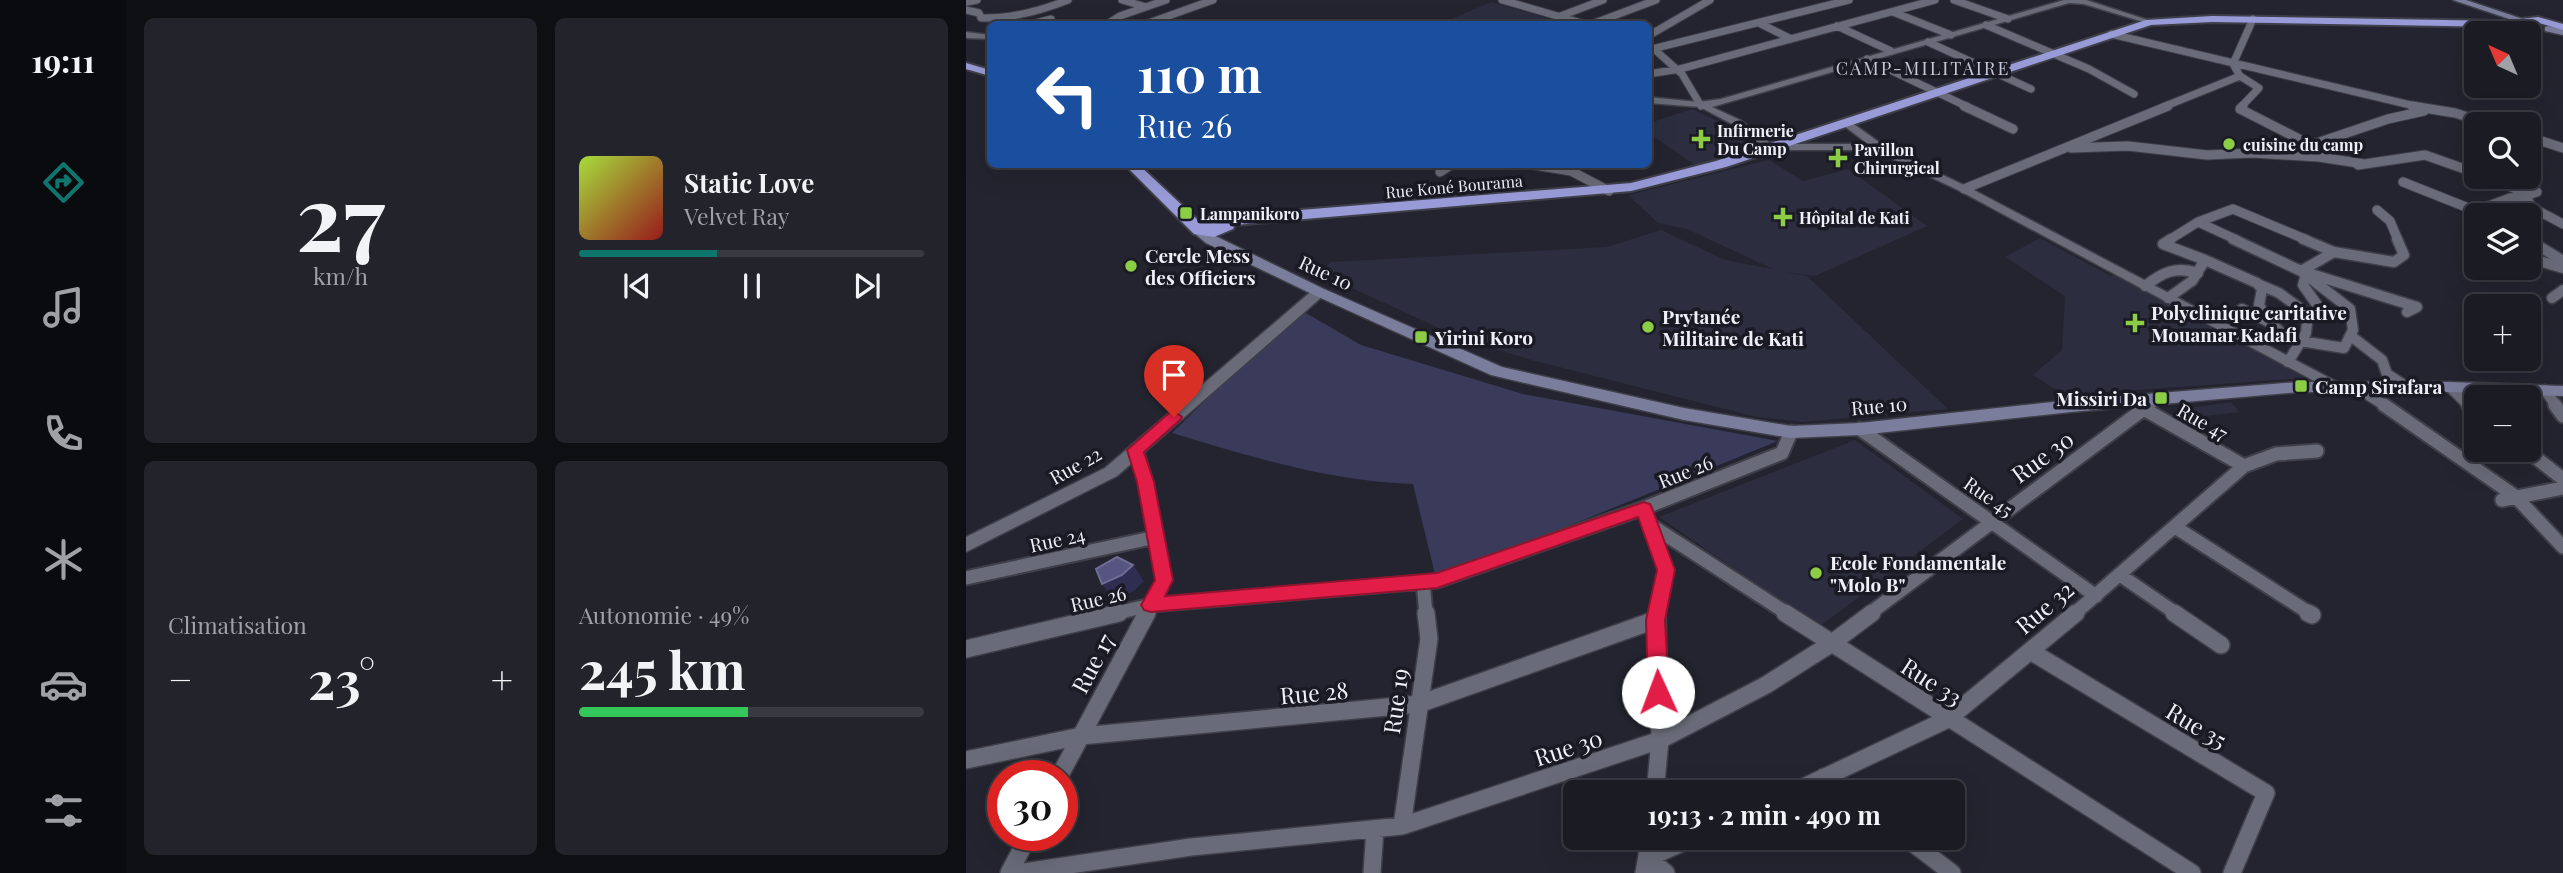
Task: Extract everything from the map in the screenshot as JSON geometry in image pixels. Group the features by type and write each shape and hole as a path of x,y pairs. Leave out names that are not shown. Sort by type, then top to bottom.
{"highway":[{"name":"Rue Koné Bourama","path":"1177,210 1223,225 1264,219 1609,191 1684,175 2144,24 2253,19 2464,23"},
{"path":"2541,23 2563,27"},
{"path":"966,66 987,72"},
{"path":"1134,168 1200,231 1209,234 1223,225"}],"main road":[{"path":"2457,0 2533,21"},
{"path":"1223,225 1223,243 1230,250"},
{"name":"Rue 10","path":"1200,231 1230,250 1318,292 1497,371 1684,414 1790,432 1860,429 2160,397 2299,387 2450,387 2563,391"}],"street":[{"path":"966,2 977,0"},
{"path":"966,10 979,13 981,18 997,18 1042,10 1068,0"},
{"path":"1122,0 1146,7"},
{"path":"1112,21 1166,0"},
{"path":"1154,21 1213,0"},
{"path":"1505,0 1573,21"},
{"path":"1558,17 1603,0"},
{"path":"1600,21 1656,0"},
{"path":"1652,34 1710,0"},
{"path":"1954,0 2008,19"},
{"path":"1978,0 1978,5 1985,11"},
{"path":"1652,73 1680,69 1930,1"},
{"path":"1701,106 1733,100 2064,1 2085,2 2144,24 2150,43"},
{"path":"1652,50 1839,2 1849,4"},
{"path":"1892,11 1951,35"},
{"path":"1861,12 1873,17"},
{"path":"1043,21 1051,19"},
{"path":"2233,64 2253,19"},
{"path":"1759,23 1791,39"},
{"path":"1837,26 1891,51"},
{"path":"1986,26 2089,69 2134,94"},
{"path":"2111,34 2267,73 2464,116"},
{"path":"966,35 987,37"},
{"path":"1928,42 2031,89"},
{"path":"1652,51 1680,69 1695,90 1701,106"},
{"path":"1867,59 2013,129"},
{"path":"2233,64 2240,76 2259,88 2240,109 2311,145 2319,157"},
{"path":"1964,188 2240,76 2267,73"},
{"path":"1652,100 1701,106 1722,113 1769,147 1870,145"},
{"path":"1722,113 1733,100"},
{"path":"2311,145 2388,119 2430,110"},
{"path":"1844,122 1870,145 1964,188 2336,387"},
{"path":"2541,141 2563,148"},
{"path":"2063,148 2128,146 2207,155 2253,153 2319,157 2364,164"},
{"path":"2352,166 2426,155 2464,169"},
{"path":"1440,172 1446,168"},
{"path":"1566,168 1589,176 1609,191"},
{"path":"2403,182 2464,207"},
{"path":"2515,189 2525,196 2533,208 2563,224"},
{"path":"2497,203 2537,192"},
{"path":"2308,314 2279,293 2207,258 2205,260 2163,244 2198,222 2233,209 2334,252 2394,262 2404,255 2390,221 2377,210"},
{"path":"2198,222 2303,273 2417,307 2407,312"},
{"path":"2541,247 2563,261"},
{"path":"2303,273 2334,252"},
{"path":"2168,298 2192,281 2205,260"},
{"path":"2541,262 2563,268"},
{"path":"2145,286 2179,267 2198,273"},
{"path":"2303,273 2303,285 2320,309 2308,314"},
{"path":"2258,284 2262,289 2259,304 2271,323 2288,339 2344,348 2353,330 2350,309 2303,273"},
{"path":"2552,298 2563,290"},
{"name":"Rue 22","path":"966,545 1111,472 1318,292"},
{"path":"2242,309 2271,323"},
{"path":"2288,362 2306,333 2308,314"},
{"path":"2351,336 2382,360 2387,374 2407,387"},
{"path":"2356,387 2420,428 2509,498 2563,547"},
{"path":"2450,387 2464,401"},
{"path":"2545,390 2563,416"},
{"name":"Rue 30","path":"1016,873 1191,847 1402,826 1660,740 1766,685 1832,643 1991,521 2160,397"},
{"name":"Rue 47","path":"2144,409 2244,466"},
{"name":"Rue 45","path":"1860,429 2096,596"},
{"name":"Rue 26","path":"966,649 1151,605 1437,581 1647,516 1782,453 1790,432"},
{"name":"Rue 17","path":"1068,760 1164,580 1146,482 1136,450"},
{"name":"Rue 32","path":"1818,780 1948,719 2096,596 2244,466 2276,454 2317,450"},
{"path":"2541,462 2563,479"},
{"path":"2509,498 2563,488"},
{"path":"1647,516 1666,570 1655,620 1660,740 1656,780"},
{"name":"Rue 33","path":"1647,516 1948,719 2192,873"},
{"path":"2175,527 2312,615"},
{"name":"Rue 24","path":"966,578 1156,537"},
{"path":"2120,575 2221,645"},
{"name":"Rue 19","path":"1402,826 1429,639 1423,582"},
{"name":"Rue 28","path":"966,760 1081,736 1419,705 1655,620"},
{"name":"Rue 35","path":"2030,651 2266,793 2232,873"},
{"path":"1824,777 1828,780"},
{"path":"1372,873 1375,829"},
{"path":"1646,866 1673,850"},
{"path":"1922,850 1952,873"},
{"path":"1009,873 1021,851"},
{"path":"1646,866 1666,873"}],"shaded area":[{"path":"1491,2 1557,21 1447,21"},
{"name":"Infirmerie Du Camp","path":"1692,109 1728,126 1753,146 1696,166 1652,135 1652,122"},
{"name":"Prytanée Militaire de Kati","path":"1769,160 1803,181 1848,169 1927,226 1815,276 1785,272 1807,276 1948,409 1803,422 1757,417 1535,361 1465,340 1319,273 1331,262 1607,247 1661,230 1725,260 1773,269 1687,229 1658,223 1628,195"},
{"name":"Polyclinique caritative Mouamar Kadafi","path":"2040,238 2111,276 2117,274 2305,378 2064,395 2033,375 2062,350 2065,296 2005,257"},
{"path":"1299,309 1361,345 1523,394 1778,441 1529,542 1435,574 1413,484 1321,473 1172,433"},
{"path":"2231,402 2240,412 2198,417 2190,408"},
{"name":"Ecole Fondamentale \"Molo B\"","path":"1855,440 1963,519 1819,627 1659,517"}],"building":[{"path":"1117,557 1133,565 1122,575 1102,584 1096,569"}],"place":[{"name":"Infirmerie Du Camp","path":"1701,139"},
{"name":"cuisine du camp","path":"2229,144"},
{"name":"Pavillon Chirurgical","path":"1838,158"},
{"name":"Lampanikoro","path":"1186,213"},
{"name":"Hôpital de Kati","path":"1783,217"},
{"name":"Cercle Mess des Officiers","path":"1131,266"},
{"name":"Polyclinique caritative Mouamar Kadafi","path":"2135,323"},
{"name":"Prytanée Militaire de Kati","path":"1648,327"},
{"name":"Yirini Koro","path":"1421,337"},
{"name":"Camp Sirafara","path":"2301,386"},
{"name":"Missiri Da","path":"2161,398"},
{"name":"Ecole Fondamentale \"Molo B\"","path":"1816,573"}],"district":[{"name":"CAMP-MILITAIRE","path":"1923,68"}],"route":[{"path":"1174,417 1136,450 1146,482 1164,580 1151,605 1310,589 1437,581 1644,508 1666,570 1655,620 1658,692"}]}
